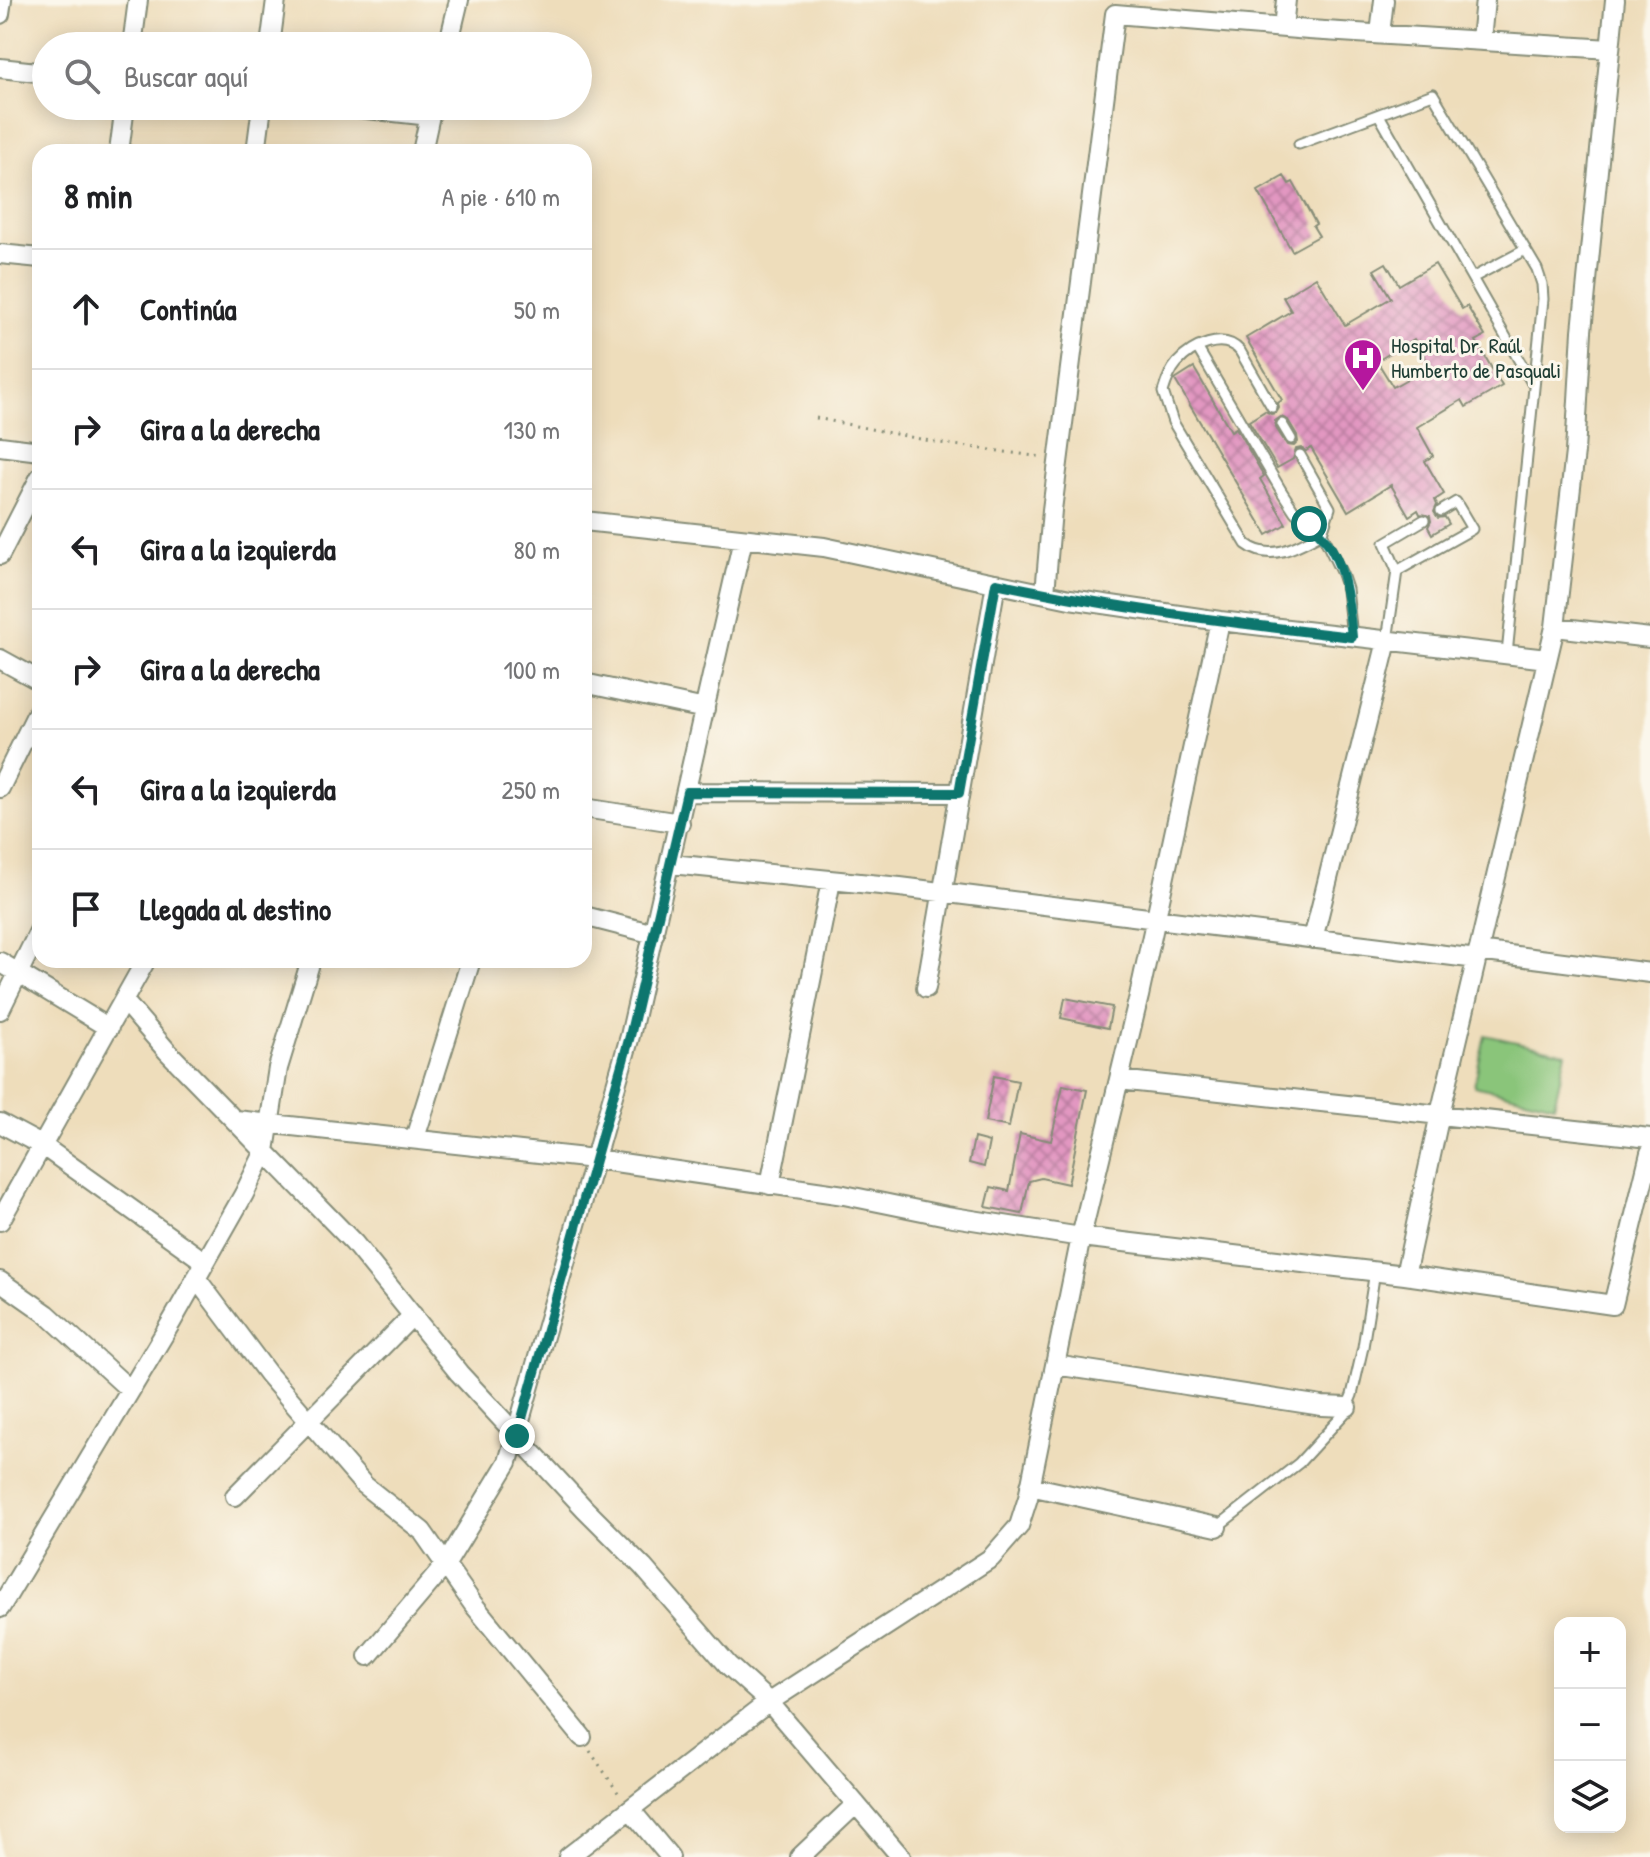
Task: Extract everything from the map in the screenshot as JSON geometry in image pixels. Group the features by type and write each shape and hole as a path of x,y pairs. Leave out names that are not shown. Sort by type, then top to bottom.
{"street":[{"path":"0,14 2,0"},
{"path":"134,32 138,0"},
{"path":"272,32 276,0"},
{"path":"451,32 459,0"},
{"path":"1283,28 1286,0"},
{"path":"1380,34 1384,0"},
{"path":"1481,40 1485,0"},
{"path":"1405,1275 1555,627 1575,452 1582,331 1615,0"},
{"path":"1045,593 1058,459 1115,14 1172,9 1283,28 1610,49"},
{"path":"0,68 32,71"},
{"path":"120,144 123,120"},
{"path":"257,144 260,120"},
{"path":"424,144 429,120"},
{"path":"0,254 32,257"},
{"path":"0,446 32,450"},
{"path":"0,555 32,493"},
{"path":"592,522 824,547 1045,593 1220,621 1547,659"},
{"path":"368,1656 446,1564 498,1482 517,1436 630,1036 743,539"},
{"path":"926,988 996,583"},
{"path":"568,1857 769,1702 991,1558 1019,1526 1220,621"},
{"path":"1555,627 1650,638"},
{"path":"1313,939 1387,641"},
{"path":"0,659 32,677"},
{"path":"592,685 705,709"},
{"path":"0,788 32,723"},
{"path":"687,792 959,793"},
{"path":"592,809 680,823"},
{"path":"671,864 941,892 1313,939 1650,973"},
{"path":"770,1185 831,881"},
{"path":"592,918 654,934"},
{"path":"0,1010 32,945"},
{"path":"0,962 109,1028"},
{"path":"0,1221 142,968"},
{"path":"0,1608 201,1270 265,1151 278,1068 309,968"},
{"path":"415,1138 468,968"},
{"path":"124,1001 167,1051 354,1243 459,1373 643,1567 728,1665 769,1702 901,1857"},
{"path":"1119,1080 1650,1138"},
{"path":"236,1120 594,1159 844,1195 947,1216 1081,1237 1375,1271 1613,1305 1650,1153"},
{"path":"0,1123 43,1146 201,1270 268,1374 364,1485 422,1531 482,1615 582,1737"},
{"path":"0,1281 47,1314 130,1390"},
{"path":"235,1496 413,1315"},
{"path":"1055,1365 1322,1406 1347,1407"},
{"path":"1030,1486 1217,1527"},
{"path":"800,1857 856,1804"},
{"path":"630,1809 670,1857"}],"lane":[{"path":"1299,144 1433,94 1537,269 1542,284 1507,654"},
{"path":"1379,115 1533,384"},
{"path":"1472,278 1525,250"},
{"path":"1272,407 1233,343 1213,342 1185,355 1168,378 1163,392 1173,422 1246,544 1265,553 1281,552 1322,533 1330,508 1300,455"},
{"path":"1198,349 1295,512 1322,533 1347,589 1352,637"},
{"path":"1282,424 1291,439"},
{"path":"1397,571 1472,529 1456,502 1441,511"},
{"path":"1387,641 1397,571 1385,543 1424,520"},
{"path":"1217,1527 1299,1463 1344,1414 1363,1347 1375,1271"}],"path":[{"path":"816,418 940,443 1058,459"},
{"path":"582,1737 630,1809"}],"green space":[{"path":"1485,1035 1566,1053 1554,1105 1474,1086"}],"building":[{"path":"1284,176 1289,184 1293,182 1316,224 1313,226 1319,236 1292,251 1258,191"},
{"path":"1386,263 1399,285 1435,264 1462,309 1467,306 1485,336 1476,341 1502,386 1466,407 1462,400 1417,427 1433,456 1425,461 1444,494 1435,500 1437,505 1434,512 1438,518 1445,517 1449,524 1432,534 1428,527 1430,516 1420,514 1418,510 1409,516 1391,485 1348,511 1311,448 1306,451 1296,449 1293,459 1277,468 1249,421 1265,411 1276,413 1282,400 1246,338 1291,311 1283,297 1316,277 1345,325 1391,298 1374,270","holes":["1414,339 1430,366 1393,387 1377,361","1281,417 1288,420 1297,435 1298,442 1294,446 1287,445 1276,428 1275,421"]},
{"path":"1194,368 1231,431 1236,428 1264,476 1260,479 1286,524 1267,535 1175,380"},
{"path":"1065,998 1112,1007 1108,1028 1061,1018"},
{"path":"994,1076 1018,1081 1009,1127 985,1122"},
{"path":"1063,1085 1087,1090 1068,1184 1041,1178 1029,1181 1022,1214 986,1207 991,1187 1009,1191 1020,1134 1051,1141"},
{"path":"974,1138 989,1142 984,1167 969,1163"}],"place":[{"name":"Hospital Dr. Raúl Humberto de Pasquali","path":"1363,392"}],"route":[{"path":"517,1436 630,1036 687,792 959,793 996,583 1070,599 1352,637 1347,589 1342,574 1322,533 1309,524"}]}
